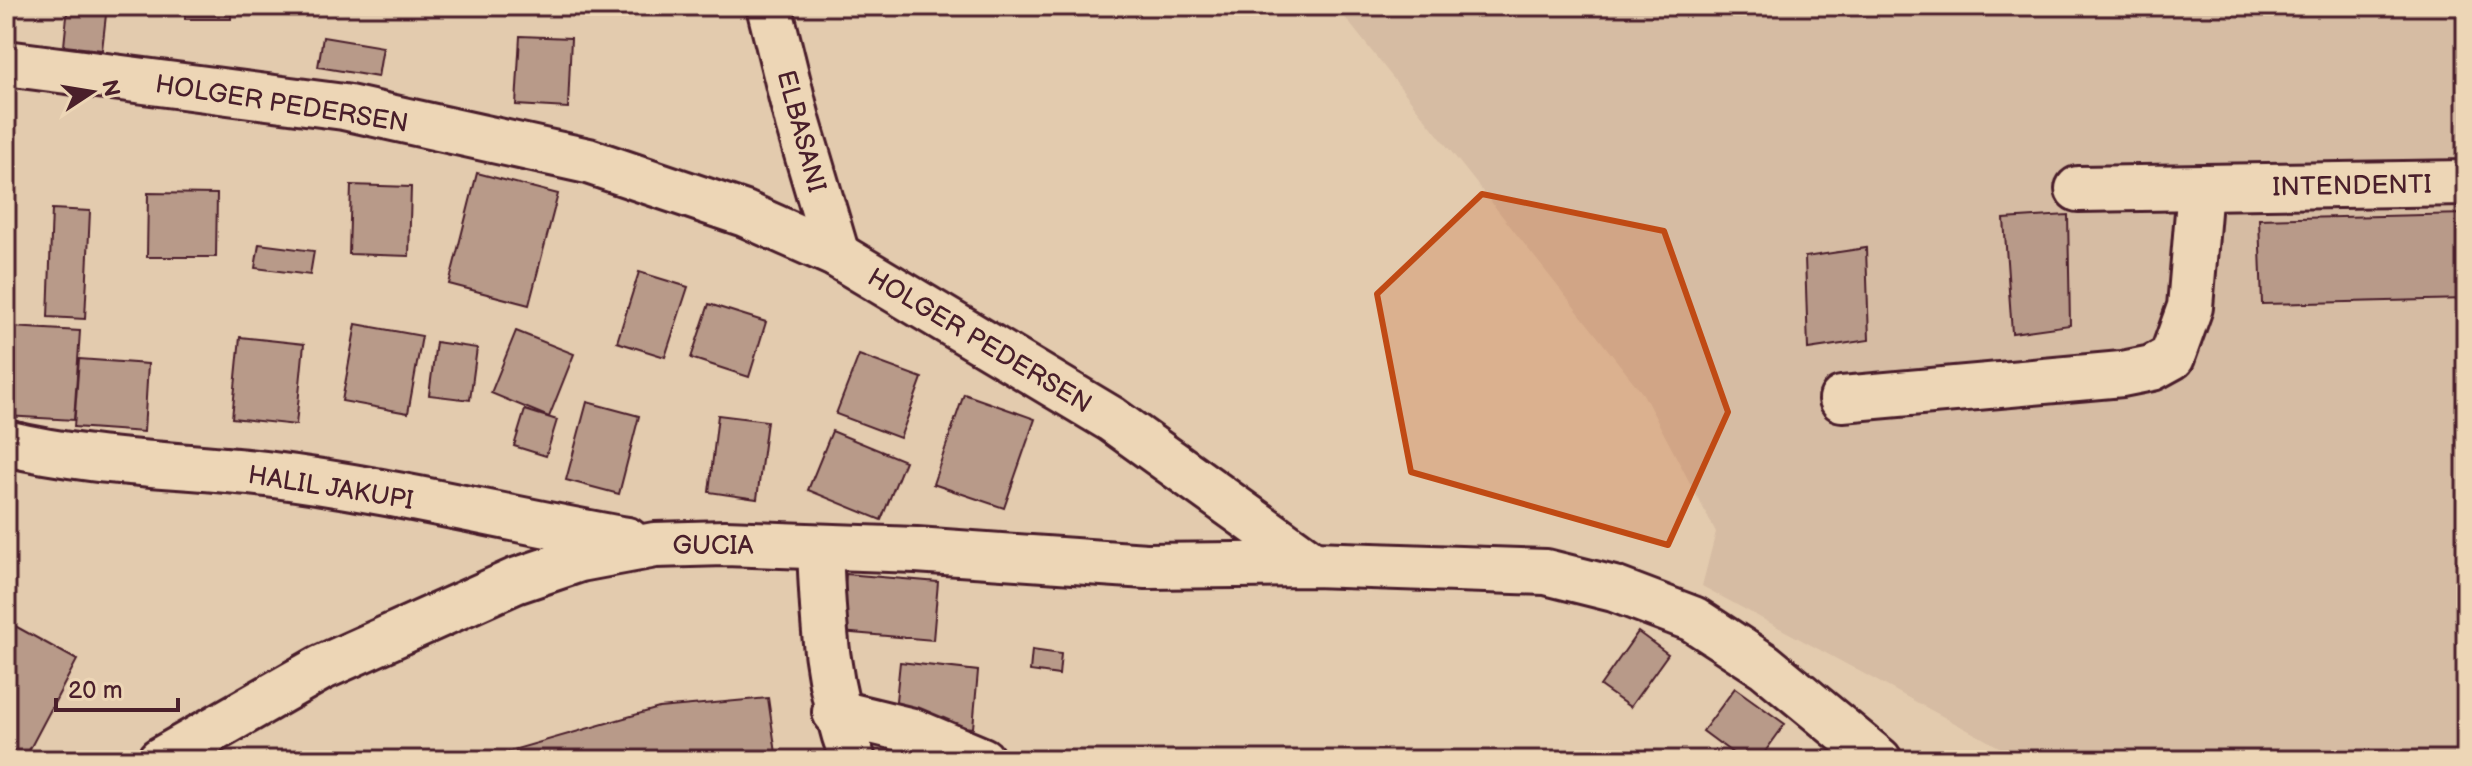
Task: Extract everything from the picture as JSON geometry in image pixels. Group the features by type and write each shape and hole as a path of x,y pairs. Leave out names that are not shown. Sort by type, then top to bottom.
{"street":[{"name":"ELBASANI","path":"769,6 798,123 837,255"},
{"name":"HOLGER PEDERSEN","path":"6,63 344,107 588,161 745,214 837,255 1111,419 1313,564"},
{"name":"INTENDENTI","path":"2078,189 2466,183"},
{"path":"1842,399 2122,374 2152,368 2172,357 2190,307 2219,188"},
{"name":"HALIL JAKUPI","path":"6,443 112,462 264,474 355,487 655,545"},
{"name":"GUCIA","path":"160,760 321,668 515,581 580,559 655,545 725,543 916,550 1146,566 1313,564"},
{"path":"820,548 824,636 835,712 853,760"},
{"path":"1313,564 1546,572 1614,589 1693,619 1730,641 1879,760"},
{"path":"835,712 913,731 982,760"}],"highlighted area":[{"path":"1482,194 1664,231 1728,412 1668,545 1411,472 1377,294"}],"shaded area":[{"path":"1336,6 2466,6 2466,760 2023,760 1702,586 1716,532 1643,394"}],"building":[{"path":"68,6 107,6 102,50 64,46"},
{"path":"185,6 231,6 231,19 185,19"},
{"path":"596,6 631,6 631,12 597,15"},
{"path":"520,36 571,38 568,108 516,105"},
{"path":"323,37 383,47 378,77 318,67"},
{"path":"477,173 558,194 529,305 449,284"},
{"path":"351,185 411,187 409,256 349,254"},
{"path":"148,193 217,194 216,257 147,257"},
{"path":"52,209 90,211 85,319 48,317"},
{"path":"2466,214 2466,299 2262,304 2259,219"},
{"path":"2068,215 2070,325 2012,333 2004,219"},
{"path":"259,244 314,251 310,275 255,268"},
{"path":"1866,248 1869,340 1808,349 1805,257"},
{"path":"639,272 688,287 665,357 617,342"},
{"path":"709,304 766,322 749,377 691,358"},
{"path":"356,324 422,336 408,413 342,401"},
{"path":"11,327 80,331 74,420 6,416"},
{"path":"516,331 574,354 549,417 491,393"},
{"path":"240,337 304,344 296,425 232,418"},
{"path":"436,342 477,348 470,400 429,395"},
{"path":"859,355 922,378 900,438 836,414"},
{"path":"79,359 148,364 144,432 74,427"},
{"path":"964,394 1035,419 1004,508 933,484"},
{"path":"587,402 639,416 619,494 566,480"},
{"path":"525,410 557,420 546,456 514,446"},
{"path":"718,415 767,421 757,499 709,492"},
{"path":"832,431 905,461 881,520 808,490"},
{"path":"846,574 938,582 933,640 841,632"},
{"path":"6,621 77,660 24,760 6,760"},
{"path":"1638,632 1668,654 1630,707 1600,686"},
{"path":"1032,650 1061,654 1059,675 1030,671"},
{"path":"900,662 978,671 973,728 894,720"},
{"path":"1735,688 1785,724 1759,760 1742,760 1703,731"},
{"path":"768,698 777,760 478,760 659,708"}]}
